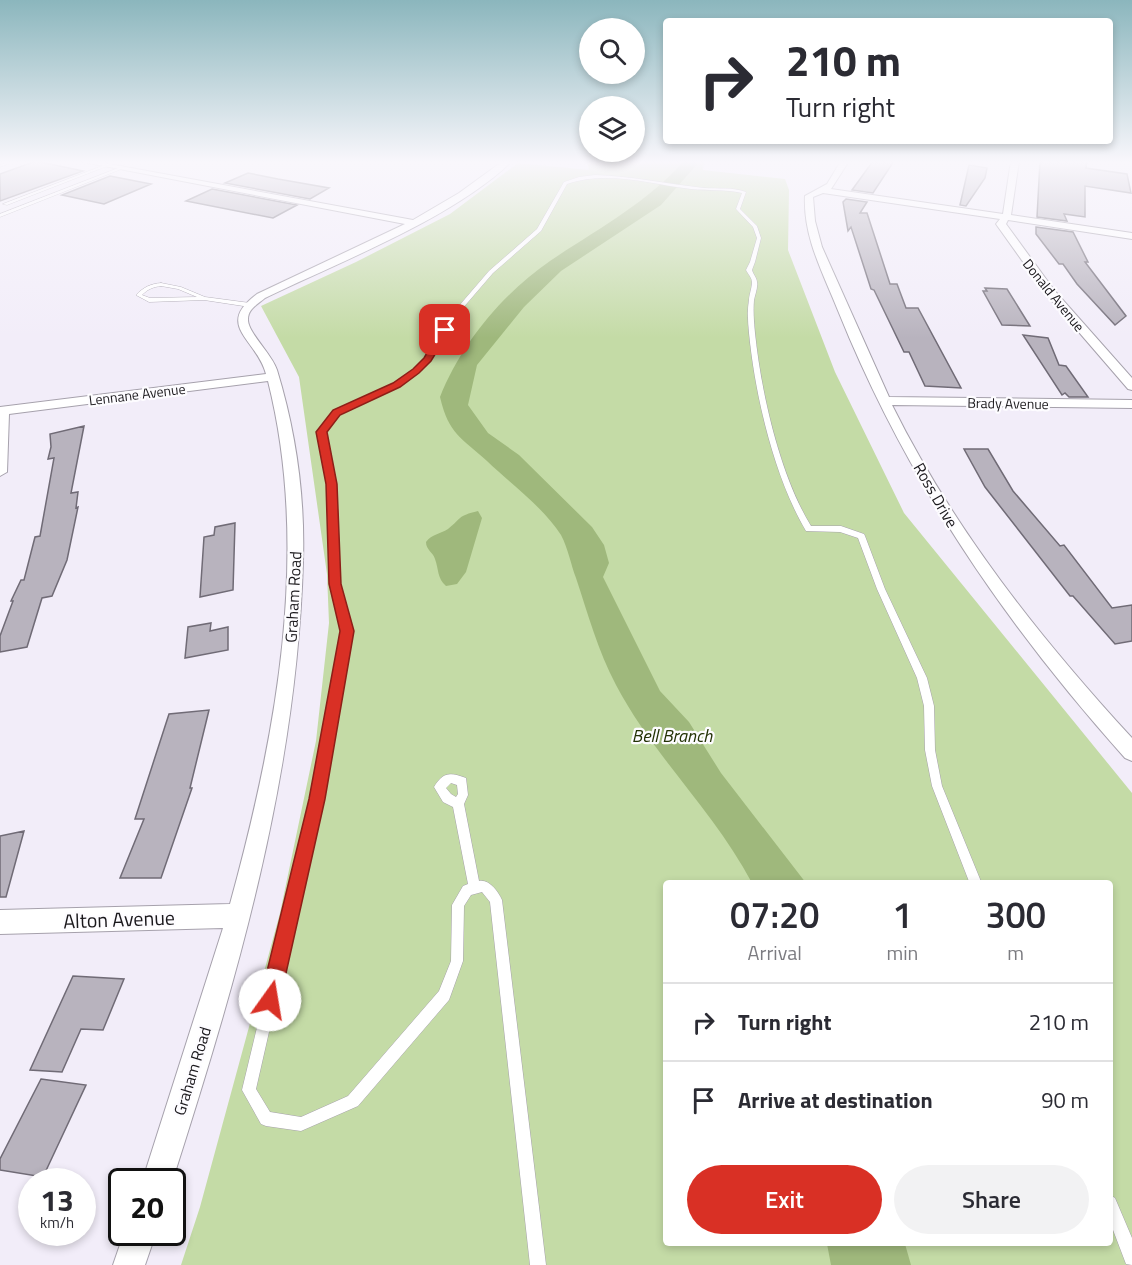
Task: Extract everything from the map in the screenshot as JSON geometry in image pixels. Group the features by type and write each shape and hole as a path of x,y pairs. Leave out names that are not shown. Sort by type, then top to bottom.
{"street":[{"path":"399,220 414,223"},
{"path":"250,305 269,292 419,220"},
{"name":"Ross Drive","path":"810,220 817,245 849,327 883,401 945,514 987,577 1058,670 1132,752"},
{"name":"Donald Avenue","path":"1003,220 1001,224 1013,244 1078,327 1132,386"},
{"path":"1025,220 1132,236"},
{"name":"Graham Road","path":"161,1168 239,915 271,788 286,698 295,588 297,509 291,463 273,377 266,355 243,326 243,317 250,305"},
{"name":"Lennane Avenue","path":"2,411 273,377"},
{"name":"Brady Avenue","path":"883,401 1132,404"},
{"path":"0,472 2,411"},
{"name":"Alton Avenue","path":"0,922 239,915"},
{"path":"129,1265 136,1246"}],"lane":[{"path":"538,1265 496,900 484,886 467,890 458,905 457,961 444,995 352,1101 301,1124 266,1119 249,1090 317,799 347,631 335,584 332,484 322,432 336,412 396,385 416,371 428,359 454,315 491,272 539,230 545,220"},
{"path":"748,220 755,227 759,238 753,249 753,265 749,270 755,281 750,292 752,342 758,376 782,465 801,520 809,530 842,529 861,536 867,546 881,589 922,678 929,706 930,750 936,786 974,880"},
{"path":"204,298 150,300 139,295 151,286 165,285 204,298 250,305"},
{"path":"458,804 476,888"},
{"path":"1113,1210 1132,1258"}],"shaded area":[{"path":"438,220 788,220 788,250 835,372 904,513 1132,793 1132,1265 181,1265 200,1207 280,913 316,741 329,623 327,574 299,377 261,306 356,262"}],"water":[{"name":"Bell Branch","path":"613,220 638,220 561,271 524,307 477,365 468,405 488,433 519,455 592,527 604,545 609,563 603,577 660,691 689,722 721,773 804,880 750,880 720,832 648,736 616,685 589,619 561,535 536,505 463,440 447,420 440,397 471,339 500,305 532,274"},
{"path":"478,511 482,518 466,572 457,584 446,586 426,542 448,529 463,516"},
{"path":"827,1246 906,1246 911,1265 831,1265"}],"building":[{"path":"846,220 869,220 890,284 897,284 906,308 918,308 961,388 925,386 909,352 904,352 874,290 871,289 851,227 848,231"},
{"path":"1036,227 1073,232 1088,262 1085,262 1126,316 1115,325 1077,284 1063,264 1059,264 1036,234"},
{"path":"985,288 1007,289 1030,326 1002,325 983,291 987,291"},
{"path":"1023,335 1048,338 1059,365 1066,366 1088,397 1069,397 1065,393 1062,395"},
{"path":"84,426 71,493 78,492 76,508 78,507 67,560 52,596 42,598 27,647 0,652 0,636 13,601 11,601 21,580 24,580 35,537 40,536 54,458 48,459 51,447 50,434"},
{"path":"964,449 988,449 1013,491 1060,546 1064,545 1112,608 1132,605 1132,641 1115,644 1073,596 1070,596 985,487"},
{"path":"235,523 233,590 200,597 204,537 214,535 215,527"},
{"path":"211,623 210,631 228,627 228,650 185,658 188,627"},
{"path":"209,710 190,788 192,788 161,878 120,878 144,819 135,819 169,714"},
{"path":"24,831 6,897 0,897 0,836"},
{"path":"73,976 124,979 103,1030 81,1029 62,1072 30,1070"},
{"path":"41,1079 86,1085 47,1168 18,1168 18,1173 0,1170 0,1159"}],"route":[{"path":"270,1000 317,799 347,631 335,584 332,484 322,432 336,412 396,385 416,371 428,359 445,330"}]}
